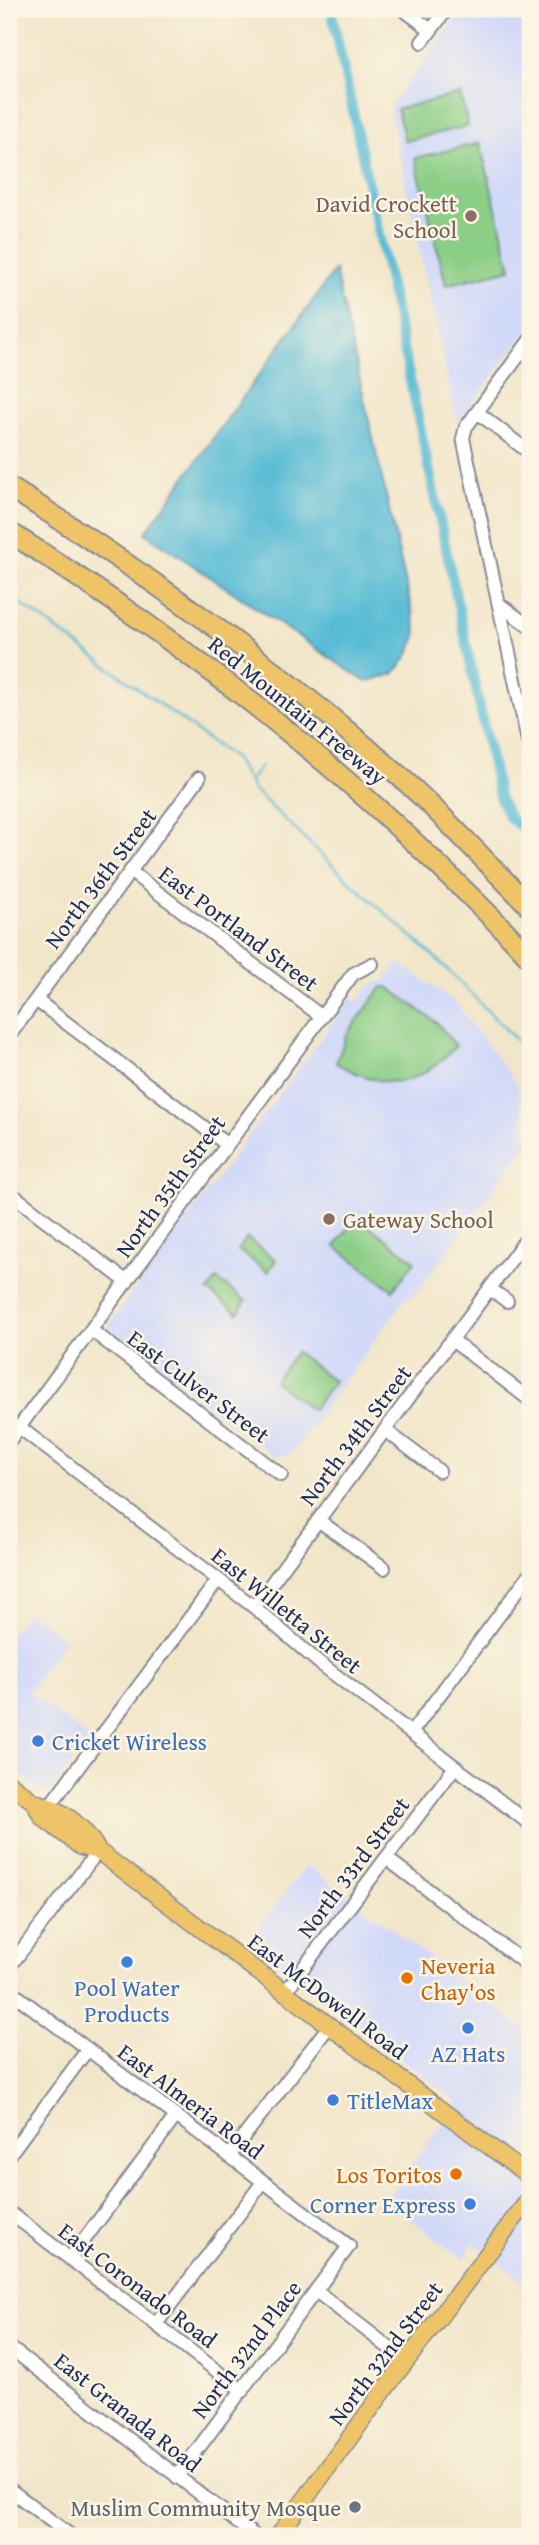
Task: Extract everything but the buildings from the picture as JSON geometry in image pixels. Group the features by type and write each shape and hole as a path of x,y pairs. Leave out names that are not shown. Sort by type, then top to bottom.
{"highway":[{"name":"Red Mountain Freeway","path":"9,487 152,580 261,660 383,761 455,828 530,907"},
{"name":"Red Mountain Freeway","path":"9,532 128,609 294,735 382,812 499,923 530,958"},
{"path":"9,547 128,609"},
{"path":"455,828 514,872 530,889"},
{"path":"450,877 530,971"}],"main road":[{"name":"East McDowell Road","path":"9,1783 42,1808 89,1835 98,1851 530,2177"},
{"name":"North 32nd Street","path":"278,2536 530,2198"}],"street":[{"path":"403,9 431,30"},
{"path":"422,42 447,9"},
{"path":"530,340 464,431 530,750"},
{"path":"477,412 530,453"},
{"path":"499,604 530,627"},
{"name":"North 36th Street","path":"9,1036 199,778"},
{"name":"East Portland Street","path":"131,872 321,1017"},
{"name":"North 35th Street","path":"9,1441 353,974 372,964"},
{"path":"36,1000 226,1144"},
{"path":"9,1192 127,1282"},
{"name":"North 34th Street","path":"254,1607 530,1234"},
{"path":"490,1289 507,1301"},
{"name":"East Culver Street","path":"91,1330 281,1475"},
{"path":"452,1340 530,1400"},
{"name":"East Willetta Street","path":"19,1427 530,1824"},
{"path":"385,1430 439,1471"},
{"path":"318,1520 384,1568"},
{"path":"411,1733 530,1574"},
{"path":"42,1808 218,1580"},
{"name":"North 33rd Street","path":"285,1992 456,1767"},
{"path":"9,1968 98,1851"},
{"path":"386,1858 530,1967"},
{"name":"East Almeria Road","path":"9,1990 349,2246"},
{"path":"229,2156 329,2026"},
{"path":"9,2155 88,2049"},
{"path":"70,2259 176,2116"},
{"path":"156,2324 263,2182"},
{"name":"East Coronado Road","path":"9,2212 243,2391"},
{"name":"North 32nd Place","path":"177,2477 349,2246"},
{"path":"316,2291 406,2361"},
{"name":"East Granada Road","path":"9,2347 255,2536"},
{"path":"9,2489 71,2536"}],"shaded area":[{"name":"David Crockett School","path":"463,9 530,9 530,326 457,424 389,107"},
{"name":"Gateway School","path":"398,962 455,1002 517,1084 528,1142 412,1299 407,1296 291,1454 275,1457 106,1328 351,998 357,1002 372,984 384,980"},
{"path":"28,1611 65,1639 28,1692 90,1738 47,1795 9,1765 9,1637"},
{"path":"307,1865 530,2033 530,2286 473,2243 464,2260 385,2200 458,2102 247,1942"}],"green space":[{"path":"460,94 468,126 405,141 397,109"},
{"path":"480,143 511,269 446,285 415,158"},
{"path":"382,987 388,987 437,1023 456,1046 427,1071 413,1078 385,1081 370,1078 336,1063 347,1034"},
{"path":"357,1217 415,1261 393,1290 335,1246"},
{"path":"247,1238 276,1260 268,1272 238,1250"},
{"path":"217,1279 246,1301 238,1313 208,1291"},
{"path":"296,1352 334,1381 312,1410 274,1381"}],"water":[{"path":"335,270 417,633 409,654 394,674 366,682 145,533"}],"waterway":[{"path":"331,9 499,797 509,817 530,835"},
{"path":"9,595 235,759 254,790 440,962 530,1054"},
{"path":"249,782 261,766"}],"place":[{"name":"David Crockett School","path":"471,216"},
{"name":"Gateway School","path":"329,1219"},
{"name":"Cricket Wireless","path":"38,1741"},
{"name":"Pool Water Products","path":"127,1962"},
{"name":"Neveria Chay'os","path":"407,1978"},
{"name":"AZ Hats","path":"468,2028"},
{"name":"TitleMax","path":"333,2100"},
{"name":"Los Toritos","path":"456,2174"},
{"name":"Corner Express","path":"470,2204"},
{"name":"Muslim Community Mosque","path":"355,2507"}]}
